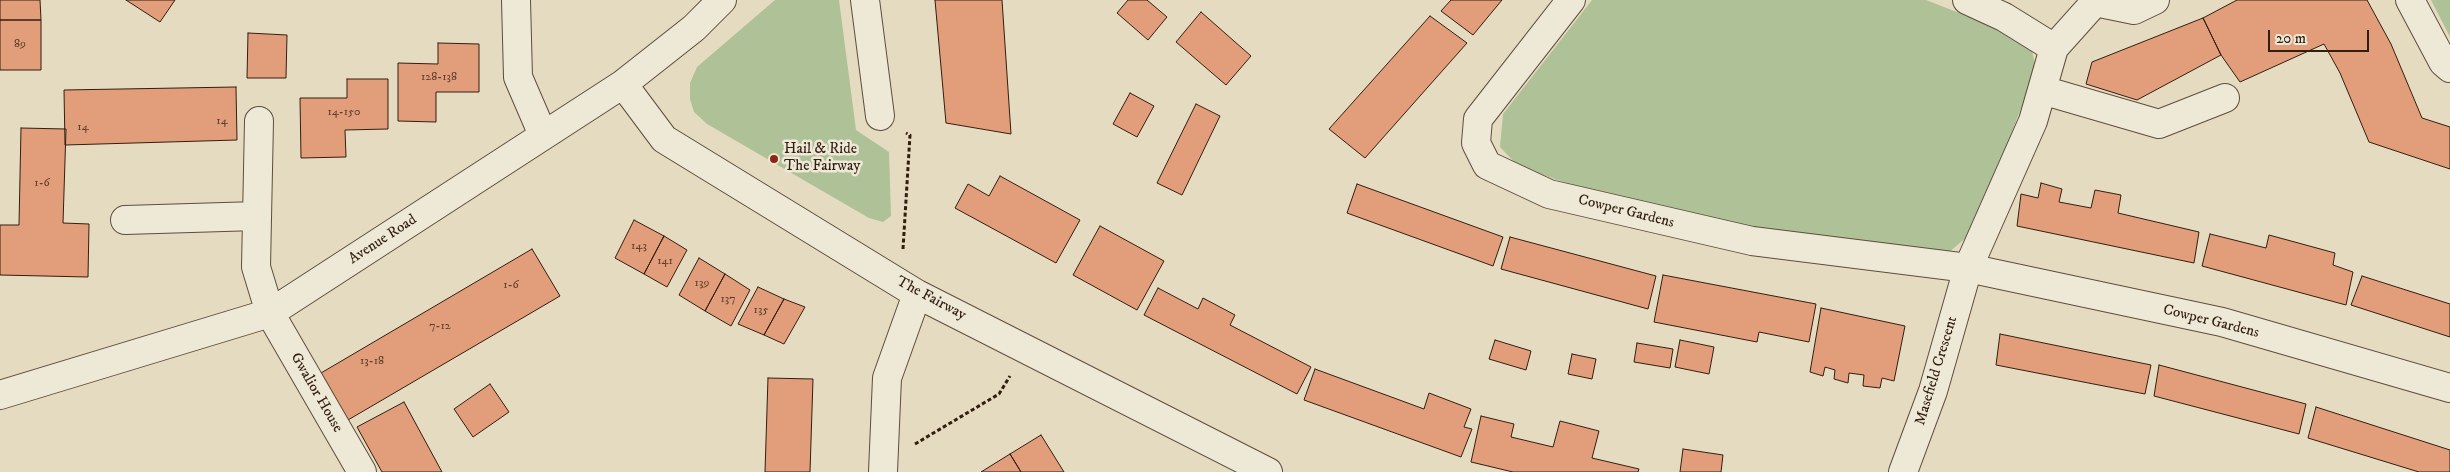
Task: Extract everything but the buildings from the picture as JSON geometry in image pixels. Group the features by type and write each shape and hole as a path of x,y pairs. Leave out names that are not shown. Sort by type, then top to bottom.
{"street":[{"path":"516,0 518,77 542,135"},
{"name":"Avenue Road","path":"0,395 270,313 623,84 694,28 722,0"},
{"path":"865,0 880,116"},
{"name":"Cowper Gardens","path":"1571,0 1478,119 1476,143 1487,165 1549,194 1742,239 1968,268 2222,322 2450,388"},
{"path":"1967,0 2004,17 2054,48"},
{"path":"1968,268 2033,121 2054,48 2096,1 2134,10 2155,0"},
{"path":"2410,0 2443,62 2450,68"},
{"name":"The Fairway","path":"623,84 664,139 909,289 1268,472"},
{"path":"2042,90 2159,124 2225,98"},
{"name":"Gwalior House","path":"259,121 256,267 270,313 362,472"},
{"path":"125,220 257,216"},
{"name":"Masefield Crescent","path":"1903,472 1933,391 1968,268"},
{"path":"884,461 887,378 909,289"}],"path":[{"path":"880,116 910,135 909,289"},
{"path":"884,461 999,394 1028,348"}],"green space":[{"path":"775,0 839,0 856,130 889,152 891,216 883,222 869,218 707,124 694,112 690,99 690,83 697,67"},
{"path":"1592,0 1926,0 2008,32 2032,51 2036,68 1975,230 1947,254 1771,233 1597,194 1518,166 1500,147 1503,114"},
{"path":"2431,0 2450,0 2450,37"}],"place":[{"name":"Hail & Ride The Fairway","path":"774,159"}]}
